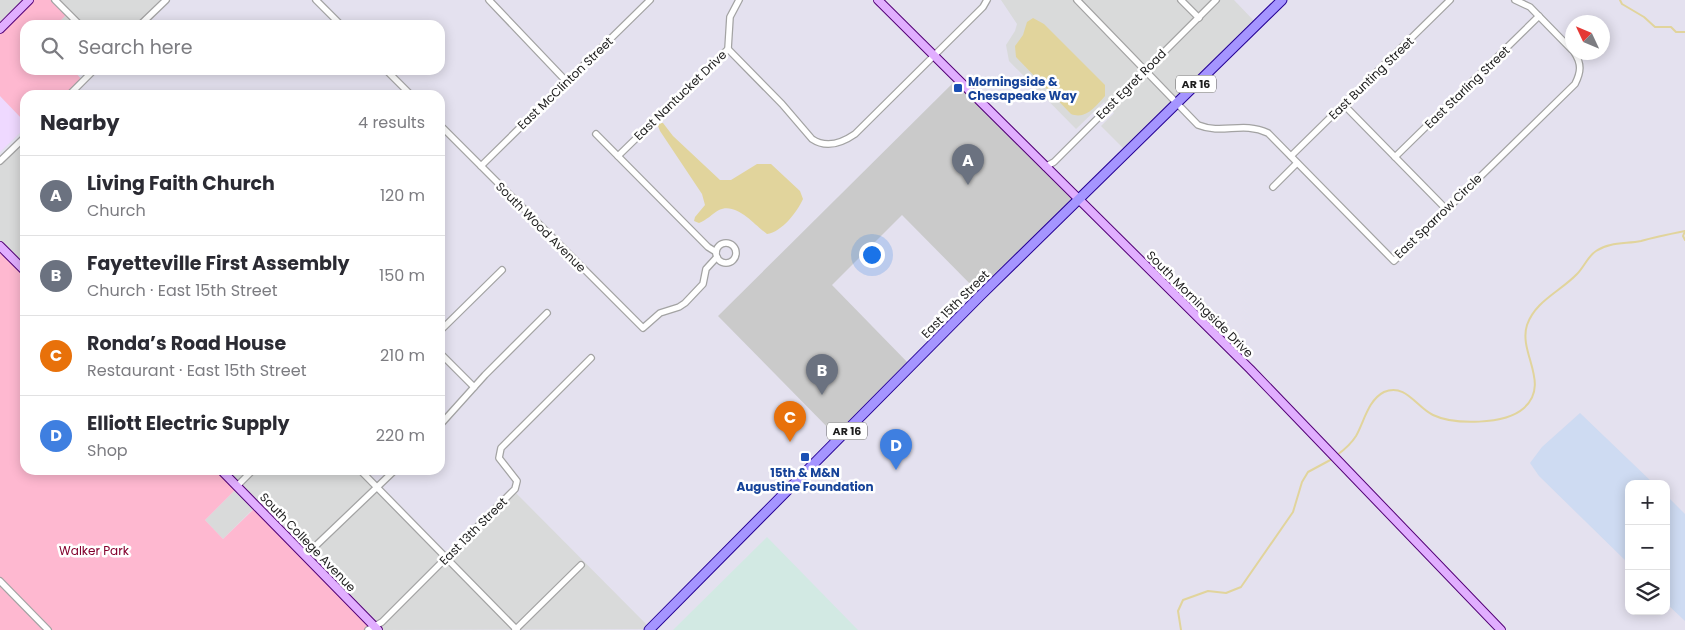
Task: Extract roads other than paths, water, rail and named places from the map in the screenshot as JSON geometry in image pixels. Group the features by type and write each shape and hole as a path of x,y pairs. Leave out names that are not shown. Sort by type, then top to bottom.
{"main road":[{"name":"East 15th Street","path":"649,630 1078,199 1282,0"}],"street":[{"path":"0,29 29,0"},
{"path":"55,0 75,20"},
{"path":"145,20 166,0"},
{"path":"316,0 336,20"},
{"path":"489,0 566,82"},
{"name":"East Nantucket Drive","path":"618,156 728,49 730,17 739,0"},
{"name":"South Morningside Drive","path":"878,0 1326,447 1501,630"},
{"path":"728,49 782,104 812,139 819,143 832,144 849,138 934,56 983,7 987,0"},
{"name":"East Sparrow Circle","path":"1077,0 1198,125 1210,130 1254,127 1268,133 1394,261 1575,84 1581,73 1579,60"},
{"path":"1181,0 1199,18"},
{"name":"East Egret Road","path":"1045,167 1054,162 1216,0"},
{"name":"East Bunting Street","path":"1291,156 1450,0"},
{"name":"East Sparrow Circle","path":"1515,0 1525,4 1565,43"},
{"name":"East McClinton Street","path":"481,166 648,1"},
{"name":"East Starling Street","path":"1395,157 1539,16"},
{"path":"74,90 89,75"},
{"path":"391,75 405,90"},
{"path":"1344,105 1446,210"},
{"name":"South Wood Avenue","path":"445,130 643,328 660,313 680,307 704,284 706,269 717,254 618,156"},
{"path":"596,134 618,156"},
{"path":"0,161 20,142"},
{"path":"1273,187 1297,163"},
{"path":"0,246 20,266"},
{"path":"445,327 502,270"},
{"path":"445,419 474,387 548,314"},
{"path":"445,357 474,387"},
{"name":"East 13th Street","path":"373,629 515,489 517,481 499,458 501,448 591,358"},
{"name":"South College Avenue","path":"227,475 373,629"},
{"path":"237,486 248,475"},
{"path":"365,475 516,630 581,565"},
{"path":"305,556 389,475"},
{"path":"0,581 48,630"}],"waterway":[{"path":"1620,0 1622,4 1644,17 1655,27 1671,27 1676,32 1685,32"},
{"path":"1685,231 1683,236 1685,240"},
{"path":"1337,455 1354,439 1374,400 1384,392 1392,390 1405,393 1433,415 1453,421 1479,422 1505,418 1515,414 1524,408 1532,398 1535,388 1525,336 1527,325 1536,309 1571,280 1591,256 1601,248 1685,231"},
{"path":"1181,630 1178,611 1183,600 1208,591 1226,593 1241,587 1293,512 1302,482 1308,472 1334,458"}],"place":[{"name":"Morningside & Chesapeake Way","path":"958,88"},
{"name":"Living Faith Church","path":"968,185"},
{"name":"Fayetteville First Assembly","path":"822,395"},
{"name":"Ronda’s Road House","path":"790,442"},
{"name":"15th & M&N Augustine Foundation","path":"805,457"},
{"name":"Elliott Electric Supply","path":"896,470"}],"park label":[{"name":"Walker Park","path":"94,550"}]}
